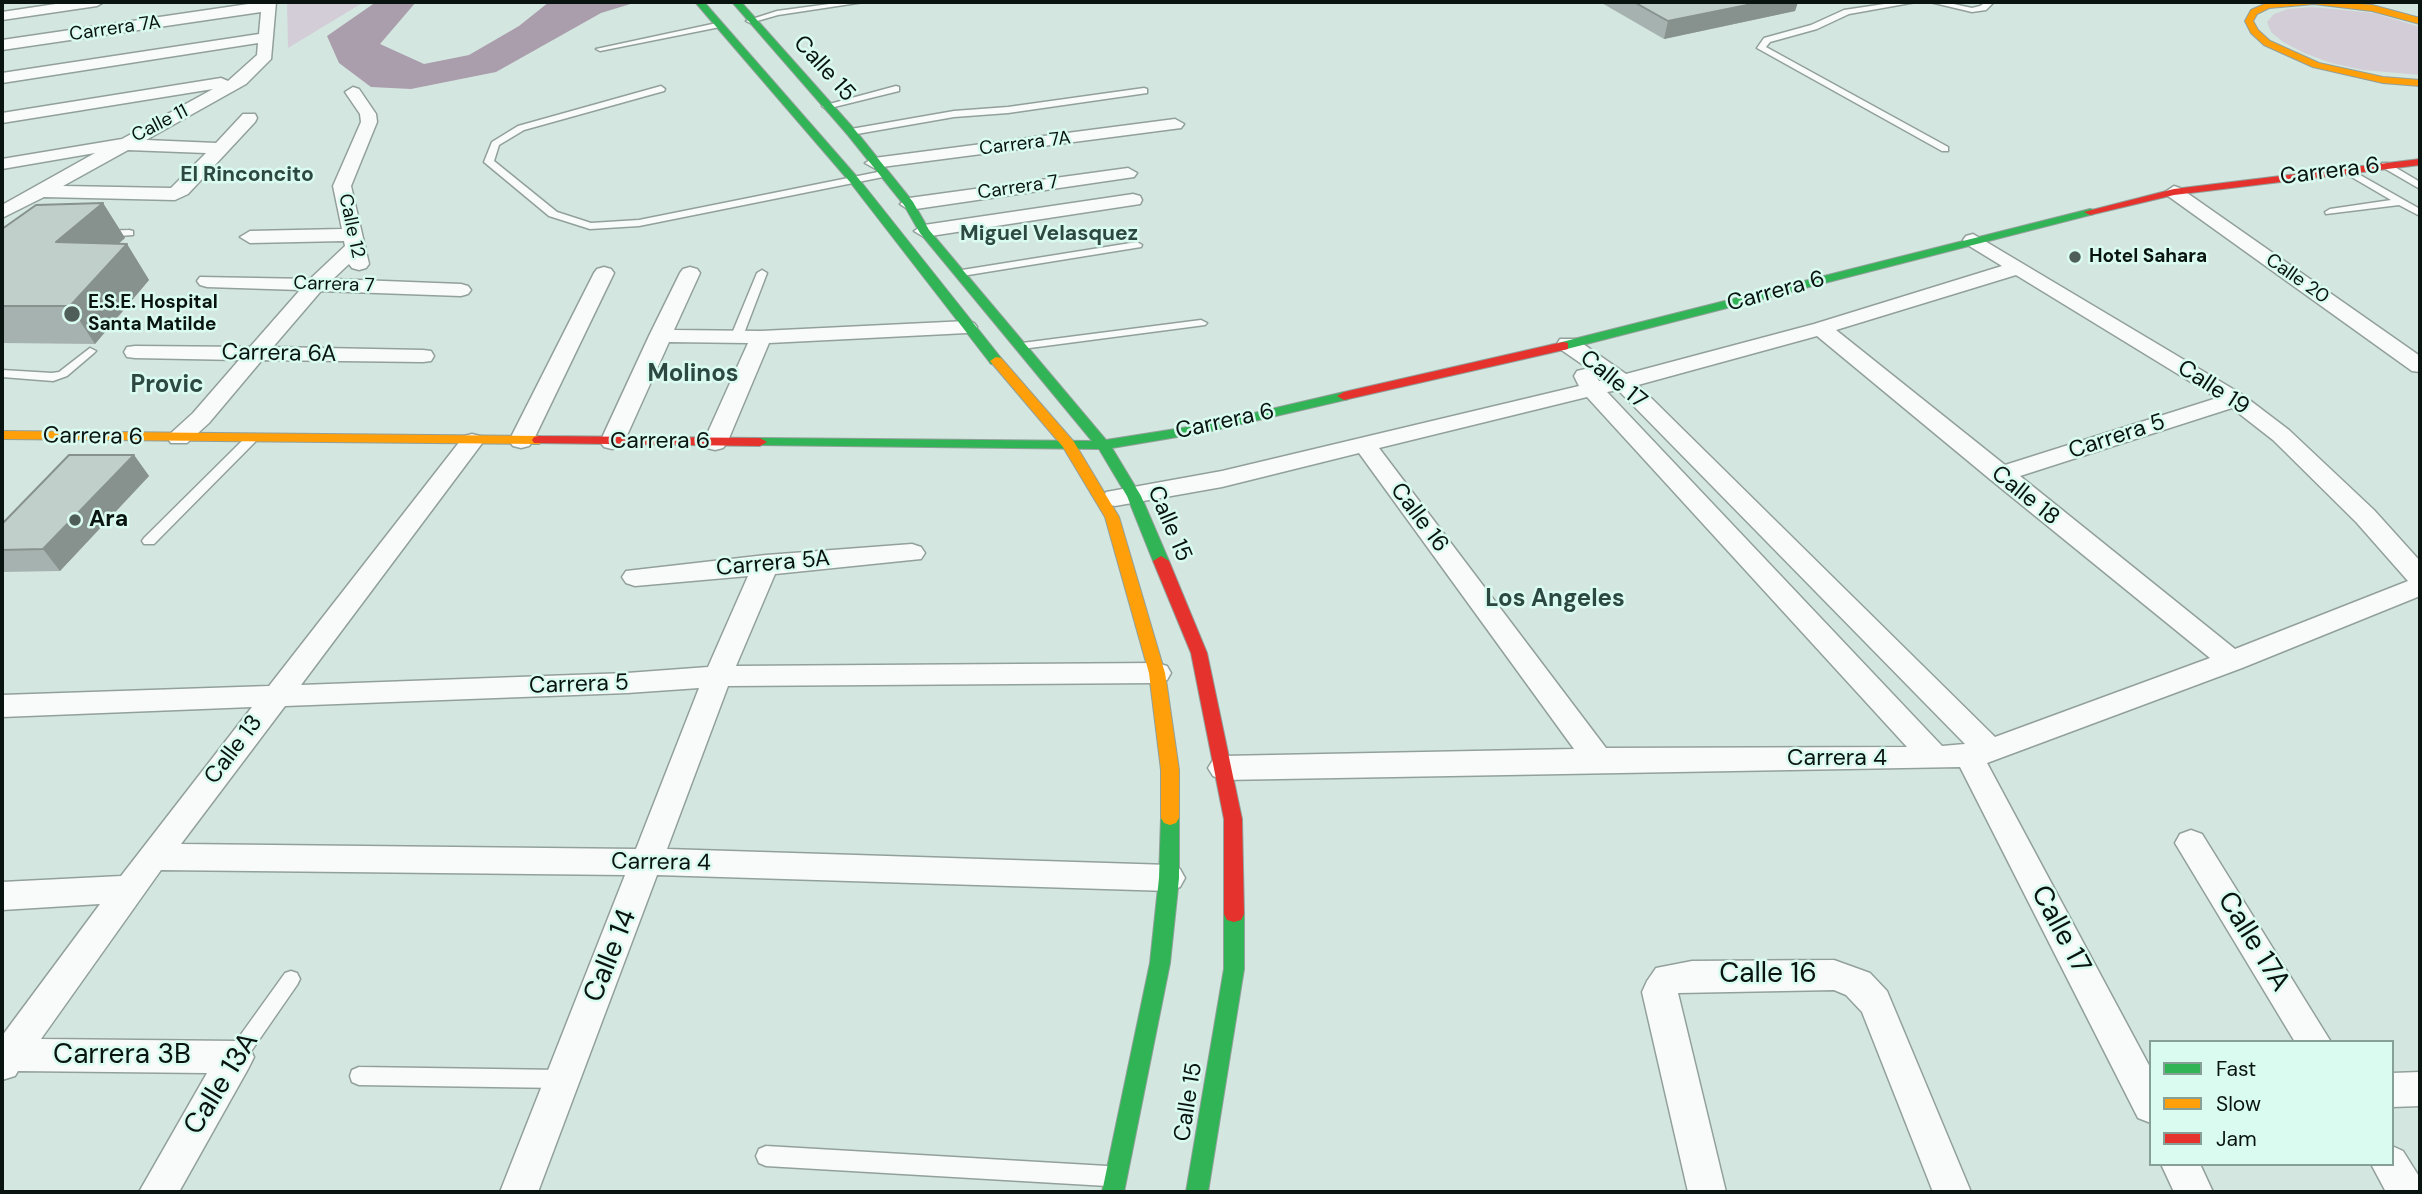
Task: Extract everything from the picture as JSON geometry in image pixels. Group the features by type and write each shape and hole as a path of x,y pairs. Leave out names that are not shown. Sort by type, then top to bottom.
{"street":[{"path":"2,16 97,2"},
{"path":"2420,21 2342,3 2314,2 2267,4 2254,12 2249,21 2254,31 2267,43 2316,65 2383,80 2420,92"},
{"name":"Calle 11","path":"5,208 240,80 265,56 269,4"},
{"name":"Carrera 7A","path":"2,45 269,4"},
{"name":"Calle 15","path":"737,4 851,132 909,204 924,231 962,273 1103,445 1135,496 1199,653 1233,819 1234,969 1197,1192"},
{"path":"703,7 854,180 967,327 1069,445 1112,517 1157,673 1170,770 1169,878 1160,963 1114,1185"},
{"path":"718,25 750,21"},
{"path":"2,78 267,37"},
{"path":"2,118 240,80"},
{"path":"2383,80 2420,83"},
{"name":"Calle 12","path":"353,92 368,114 369,122 342,186 363,286"},
{"path":"39,191 175,194 222,149 249,118"},
{"name":"Carrera 7A","path":"879,168 1175,124"},
{"path":"2,164 120,144 222,149"},
{"name":"Carrera 6","path":"2,435 1103,445 1208,428 1639,328 1973,240 2174,192 2420,162"},
{"name":"Carrera 7","path":"909,204 1128,173"},
{"name":"Calle 20","path":"2174,192 2420,366"},
{"path":"924,231 1133,200"},
{"path":"250,237 355,241"},
{"name":"Calle 19","path":"1973,240 2235,400 2281,435 2347,498 2420,577"},
{"path":"179,438 201,418 355,241"},
{"name":"Carrera 6","path":"1102,500 1135,496 1623,382 1821,328 2018,268"},
{"path":"612,442 690,272"},
{"path":"521,441 604,273"},
{"name":"Carrera 7","path":"207,281 461,290"},
{"path":"660,336 761,337 967,327"},
{"name":"Calle 18","path":"1821,328 2231,661"},
{"path":"715,443 761,337"},
{"name":"Calle 17","path":"1568,344 1623,382 1979,753 2148,1095"},
{"name":"Calle 17","path":"1568,344 1591,388 1935,758"},
{"name":"Carrera 6A","path":"135,352 423,356"},
{"name":"Carrera 5","path":"1999,475 2235,400"},
{"name":"Calle 13","path":"5,1060 153,857 472,441"},
{"name":"Calle 16","path":"1364,444 1598,760"},
{"name":"Carrera 5A","path":"635,577 912,553"},
{"name":"Calle 14","path":"519,1192 718,676 766,564"},
{"name":"Carrera 4","path":"1223,768 1598,760 1935,758 1979,753 2231,661 2420,586"},
{"name":"Carrera 5","path":"2,706 626,683 718,676 1157,673"},
{"name":"Calle 17A","path":"2192,843 2313,1040"},
{"name":"Carrera 4","path":"153,857 648,862 1169,878"},
{"path":"2,895 129,889"},
{"name":"Calle 16","path":"1707,1192 1659,992 1668,979 1692,976 1834,975 1858,984 1875,1002 1952,1192"},
{"name":"Carrera 3B","path":"5,1060 236,1057"},
{"name":"Calle 13A","path":"158,1192 236,1057"},
{"path":"2394,1090 2420,1089"},
{"path":"2181,1166 2194,1192"},
{"path":"2391,1166 2407,1192"}],"lane":[{"path":"750,21 777,13 860,2"},
{"path":"1912,2 1847,12 1814,27 1767,40 1761,48 1944,149"},
{"path":"1934,2 1972,10 1983,8 1990,2"},
{"path":"600,49 718,25"},
{"path":"661,89 521,128 495,144 489,162 553,214 590,226 639,223 854,180 879,168"},
{"path":"828,109 896,89"},
{"path":"851,132 954,114 1008,110 1144,91"},
{"path":"828,109 879,102"},
{"path":"2385,165 2420,186"},
{"path":"2346,170 2420,214"},
{"path":"2330,212 2401,202"},
{"path":"91,234 129,233"},
{"path":"962,273 1136,245"},
{"path":"737,336 762,273"},
{"path":"1022,346 1201,323"},
{"path":"2,374 53,377 62,374 90,351"},
{"path":"149,541 251,439"},
{"name":"Calle 13A","path":"236,1057 291,979"},
{"path":"359,1076 561,1079"},
{"path":"766,1156 1114,1185"}],"shaded area":[{"path":"287,2 364,2 288,48"},
{"path":"376,2 416,2 380,44 424,64 469,55 519,26 549,2 637,2 601,13 496,72 411,89 371,87 339,63 327,36"},
{"path":"2312,7 2374,13 2420,27 2420,75 2363,70 2331,63 2304,53 2271,32 2267,22 2274,14 2288,9"}],"building":[{"path":"1634,2 1762,2 1668,21"},
{"path":"103,203 56,242 127,244 70,306 2,306 2,229 36,205"},
{"path":"69,455 134,455 43,549 2,550 2,524"}],"traffic: fast":[{"path":"699,2 854,180 996,361"},
{"path":"736,2 851,132 909,204 924,231 1103,445 1134,496 1161,561"},
{"path":"1563,346 2090,212"},
{"path":"760,442 1103,445 1207,428 1344,396"},
{"path":"1113,1192 1160,963 1169,878 1170,818"},
{"path":"1197,1192 1234,969 1234,914"}],"traffic: slow":[{"path":"2312,2 2267,6 2254,12 2249,21 2254,31 2267,43 2316,65 2383,80 2420,83"},
{"path":"2317,2 2372,8 2420,21"},
{"path":"996,361 1069,445 1112,517 1157,673 1170,770 1170,818"},
{"path":"2,435 539,440"}],"traffic: jam":[{"path":"2090,212 2174,192 2420,162"},
{"path":"1344,396 1563,346"},
{"path":"539,440 760,442"},
{"path":"1161,561 1199,653 1233,819 1234,914"}],"place":[{"name":"Hotel Sahara","path":"2075,257"},
{"name":"E.S.E. Hospital Santa Matilde","path":"72,314"},
{"name":"Ara","path":"75,520"}],"district":[{"name":"El Rinconcito","path":"247,175"},
{"name":"Miguel Velasquez","path":"1049,234"},
{"name":"Molinos","path":"693,375"},
{"name":"Provic","path":"167,386"},
{"name":"Los Angeles","path":"1555,600"}]}
